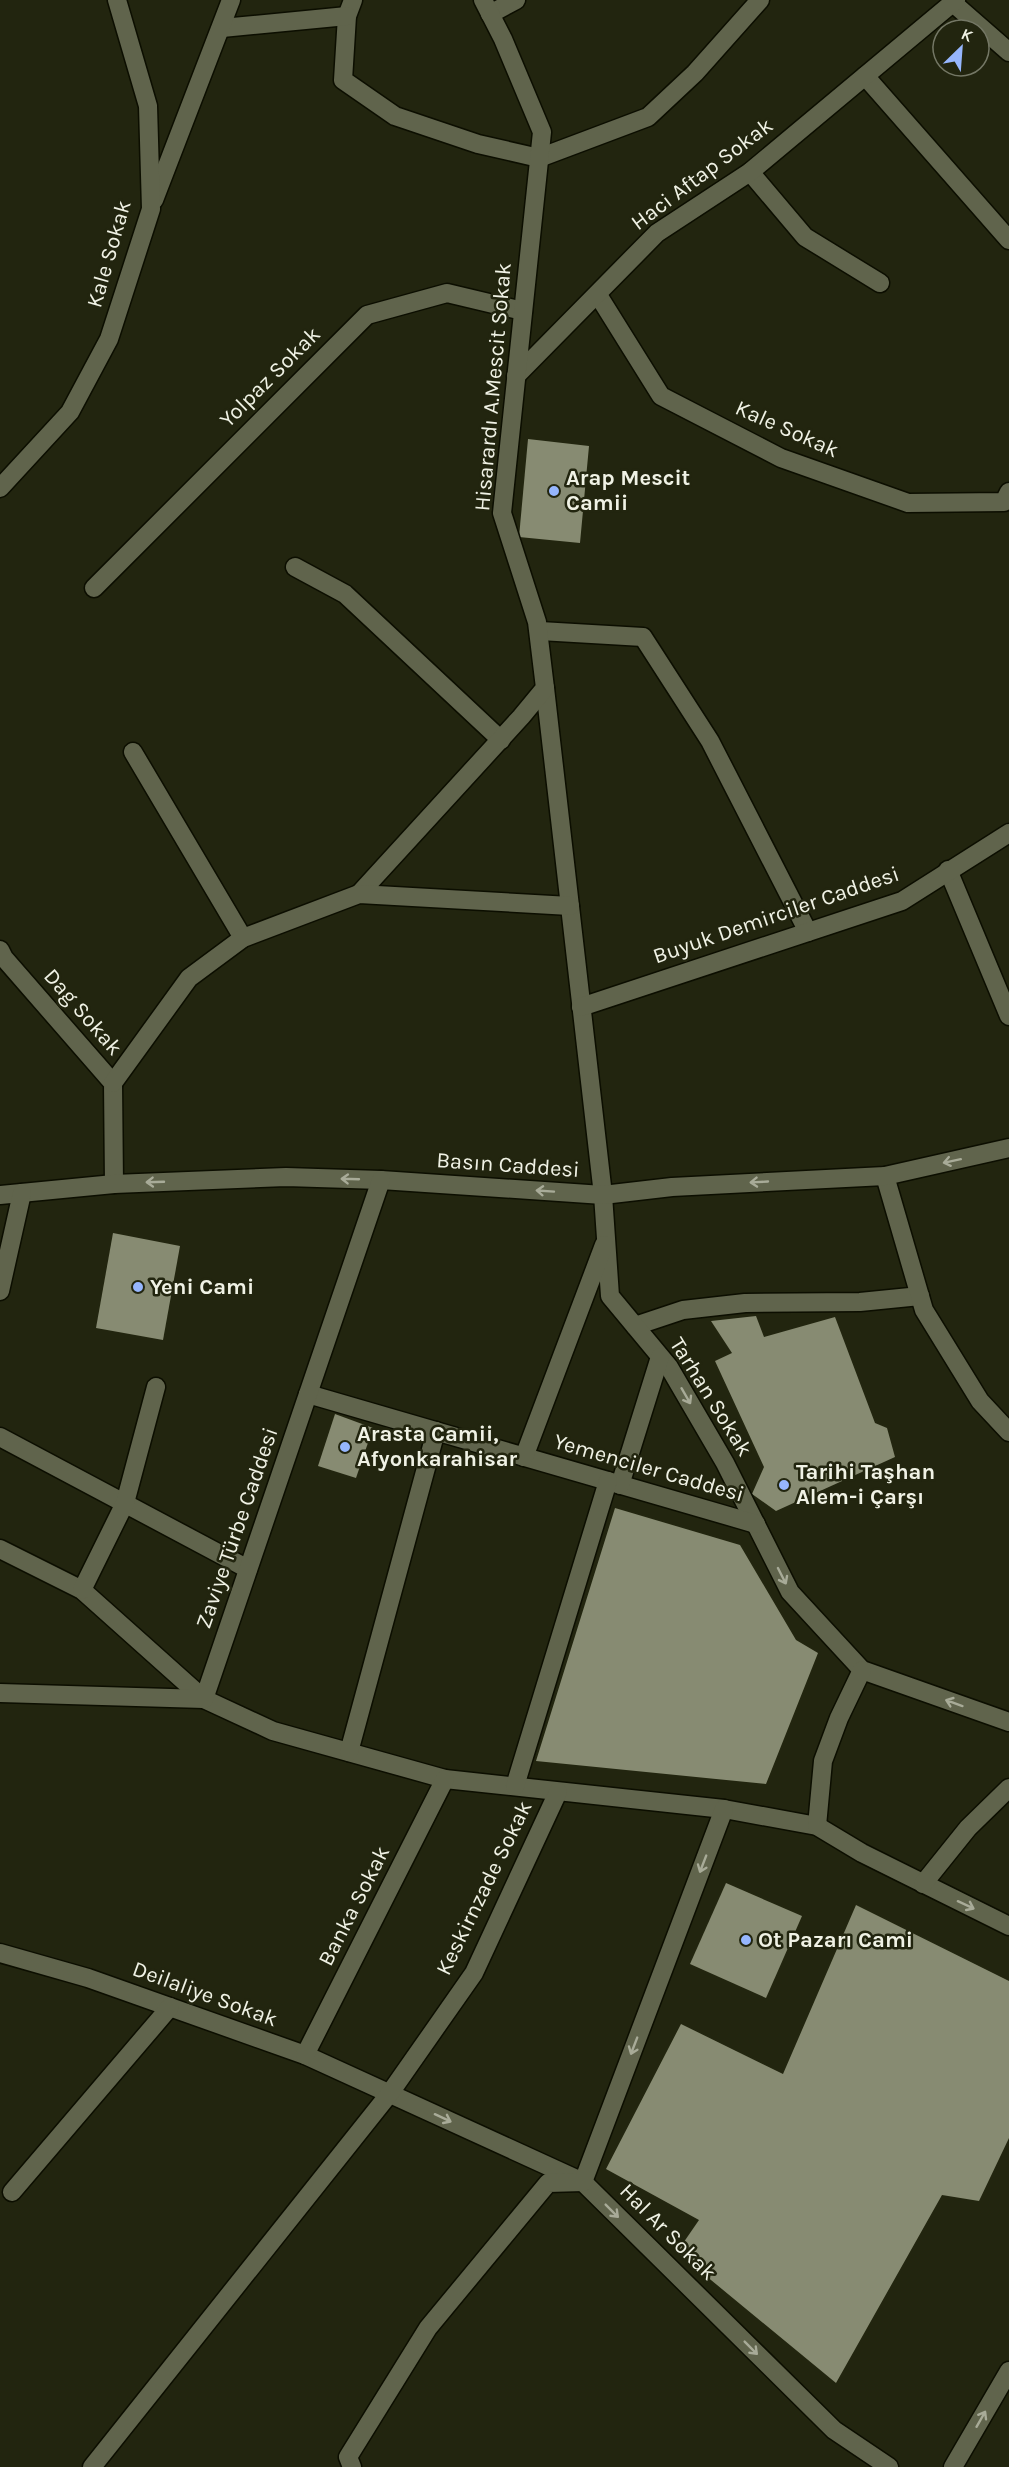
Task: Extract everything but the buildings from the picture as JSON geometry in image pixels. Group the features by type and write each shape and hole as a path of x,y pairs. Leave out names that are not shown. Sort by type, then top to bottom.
{"street":[{"name":"Kale Sokak","path":"0,488 70,412 109,339 151,209 148,105 117,0"},
{"path":"151,209 231,0"},
{"path":"486,7 516,0"},
{"path":"222,28 350,8 343,80 395,116 478,144 539,158 648,117 695,73 760,0"},
{"path":"955,1 1009,52"},
{"name":"Haci Aftap Sokak","path":"516,376 657,233 750,172 955,1"},
{"name":"Hisarardı A.Mescit Sokak","path":"486,7 542,132 502,513 540,631 570,906"},
{"path":"865,76 1009,240"},
{"path":"750,172 805,237 880,283"},
{"name":"Yolpaz Sokak","path":"94,588 367,315 447,293 523,311"},
{"name":"Kale Sokak","path":"598,295 661,396 781,458 908,503 1004,502 1009,492"},
{"path":"295,567 345,594 501,740"},
{"path":"540,631 643,638 710,741 808,932"},
{"path":"358,894 501,740 545,688"},
{"path":"133,752 243,938"},
{"name":"Buyuk Demirciler Caddesi","path":"581,1007 902,901 1009,833"},
{"path":"948,870 1009,1016"},
{"path":"113,1083 189,978 243,938 358,894 570,906"},
{"name":"Tarhan Sokak","path":"570,906 603,1195 610,1296 669,1367 725,1463 756,1524"},
{"name":"Dag Sokak","path":"1,956 113,1083 114,1184"},
{"name":"Basın Caddesi","path":"0,1195 114,1184 286,1177 381,1180 603,1195 672,1187 885,1176 1009,1148"},
{"path":"885,1176 924,1310 980,1401 1009,1432"},
{"name":"Zaviye Türbe Caddesi","path":"204,1699 381,1180"},
{"path":"0,1291 22,1193"},
{"path":"524,1457 606,1240"},
{"path":"635,1326 683,1310 745,1303 860,1302 920,1296"},
{"path":"515,1786 614,1483 660,1357"},
{"path":"82,1590 125,1503 156,1387"},
{"name":"Yemenciler Caddesi","path":"308,1394 756,1524 790,1592 862,1670 1009,1722"},
{"path":"349,1752 436,1431"},
{"path":"0,1437 248,1569"},
{"path":"0,1549 82,1590 204,1699 273,1731 445,1779 724,1809 817,1827 923,1884 1009,1926"},
{"path":"817,1827 823,1761 839,1718 862,1670"},
{"path":"0,1693 204,1699"},
{"name":"Banka Sokak","path":"305,2055 445,1779"},
{"path":"923,1884 968,1828 1009,1788"},
{"name":"Keskirnzade Sokak","path":"92,2467 390,2093 474,1973 558,1792"},
{"path":"352,2467 348,2457 428,2328 548,2183 583,2182 724,1809"},
{"name":"Deilaliye Sokak","path":"0,1953 88,1977 305,2055 390,2093"},
{"path":"12,2192 170,2007"},
{"name":"Hal Ar Sokak","path":"390,2093 583,2182 834,2430 878,2464"},
{"path":"953,2467 1009,2371"}],"place":[{"name":"Arap Mescit Camii","path":"554,491"},
{"name":"Yeni Cami","path":"138,1287"},
{"name":"Arasta Camii, Afyonkarahisar","path":"345,1447"},
{"name":"Tarihi Taşhan Alem-i Çarşı","path":"784,1485"},
{"name":"Ot Pazarı Cami","path":"746,1940"}]}
